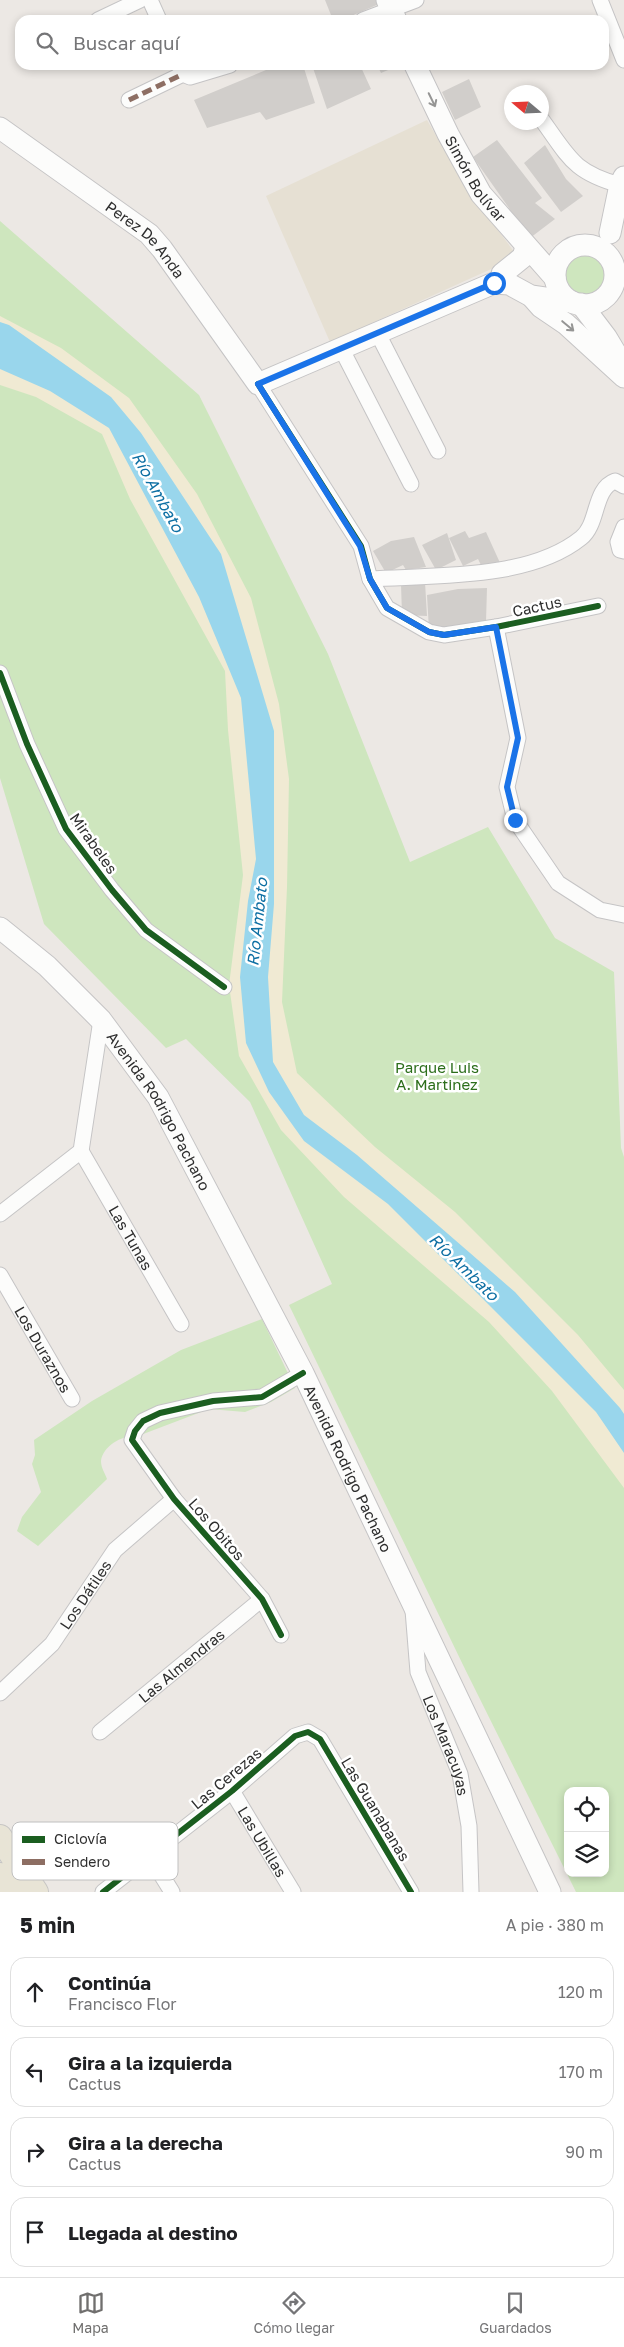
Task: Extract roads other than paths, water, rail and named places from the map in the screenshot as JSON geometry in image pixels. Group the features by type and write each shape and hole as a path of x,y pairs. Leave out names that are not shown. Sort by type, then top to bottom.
{"main road":[{"name":"Simón Bolívar","path":"417,70 448,134 481,194 556,280 562,294 577,303 606,337 624,367"},
{"name":"Perez De Anda","path":"0,128 149,234 258,384"},
{"path":"622,181 611,234 610,258 624,302"},
{"path":"502,274 540,289 556,280 560,259 569,250 587,245 611,234"},
{"path":"482,287 492,277 502,274 523,257 526,247"},
{"path":"258,384 482,287 502,282 531,296 553,301 590,304 605,296 611,289 615,272"},
{"path":"531,296 537,304 566,324 624,377"},
{"name":"Avenida Rodrigo Pachano","path":"0,928 47,966 101,1020 158,1097 303,1373 550,1892"},
{"path":"0,1837 12,1855"},
{"path":"0,1875 11,1892"},
{"path":"28,1880 36,1892"}],"street":[{"path":"108,15 140,0"},
{"path":"150,0 157,15"},
{"path":"376,15 416,0"},
{"path":"600,0 606,15"},
{"path":"609,22 624,60"},
{"path":"129,100 184,72 197,70"},
{"path":"549,130 574,164 586,173 622,181"},
{"path":"376,332 438,451"},
{"path":"341,348 411,484"},
{"name":"Cactus","path":"258,384 360,546 370,579 387,608 429,632 444,635 496,627 598,606"},
{"path":"370,579 500,569 554,556 583,537 591,528 602,491 609,483 615,481 624,486"},
{"path":"624,527 618,542 620,550 624,551"},
{"name":"Cactus","path":"496,627 518,738 507,787 515,820 558,883 600,910 624,915"},
{"name":"Mirabeles","path":"0,673 27,744 66,829 112,890 146,930 224,987"},
{"path":"0,1214 81,1151 101,1020"},
{"name":"Las Tunas","path":"81,1151 181,1324"},
{"name":"Los Duraznos","path":"0,1275 72,1399"},
{"name":"Los Obitos","path":"281,1635 262,1599 174,1499 132,1440 135,1430 143,1421 160,1412 213,1401 262,1397 303,1373"},
{"name":"Los Dátiles","path":"0,1693 52,1644 115,1550 174,1499"},
{"name":"Las Almendras","path":"100,1732 262,1599"},
{"name":"Los Maracuyas","path":"413,1601 418,1672 460,1774 469,1826 471,1892"},
{"name":"Las Cerezas","path":"178,1833 232,1791 295,1736 308,1732 320,1739"},
{"name":"Las Guanabanas","path":"320,1739 411,1892"},
{"name":"Las Ubillas","path":"232,1791 293,1892"},
{"name":"Las Cerezas","path":"103,1892 118,1880"},
{"path":"165,1880 172,1892"}],"water":[{"name":"Río Ambato","path":"0,322 9,325 111,397 141,433 221,554 274,731 274,904 268,977 273,1062 304,1115 357,1155 515,1292 620,1408 624,1414 624,1453 596,1412 388,1204 304,1141 269,1092 246,1043 240,977 248,901 256,859 241,698 199,597 109,428 50,391 0,369"}],"park label":[{"name":"Parque Luis A. Martinez","path":"437,1076"}]}
